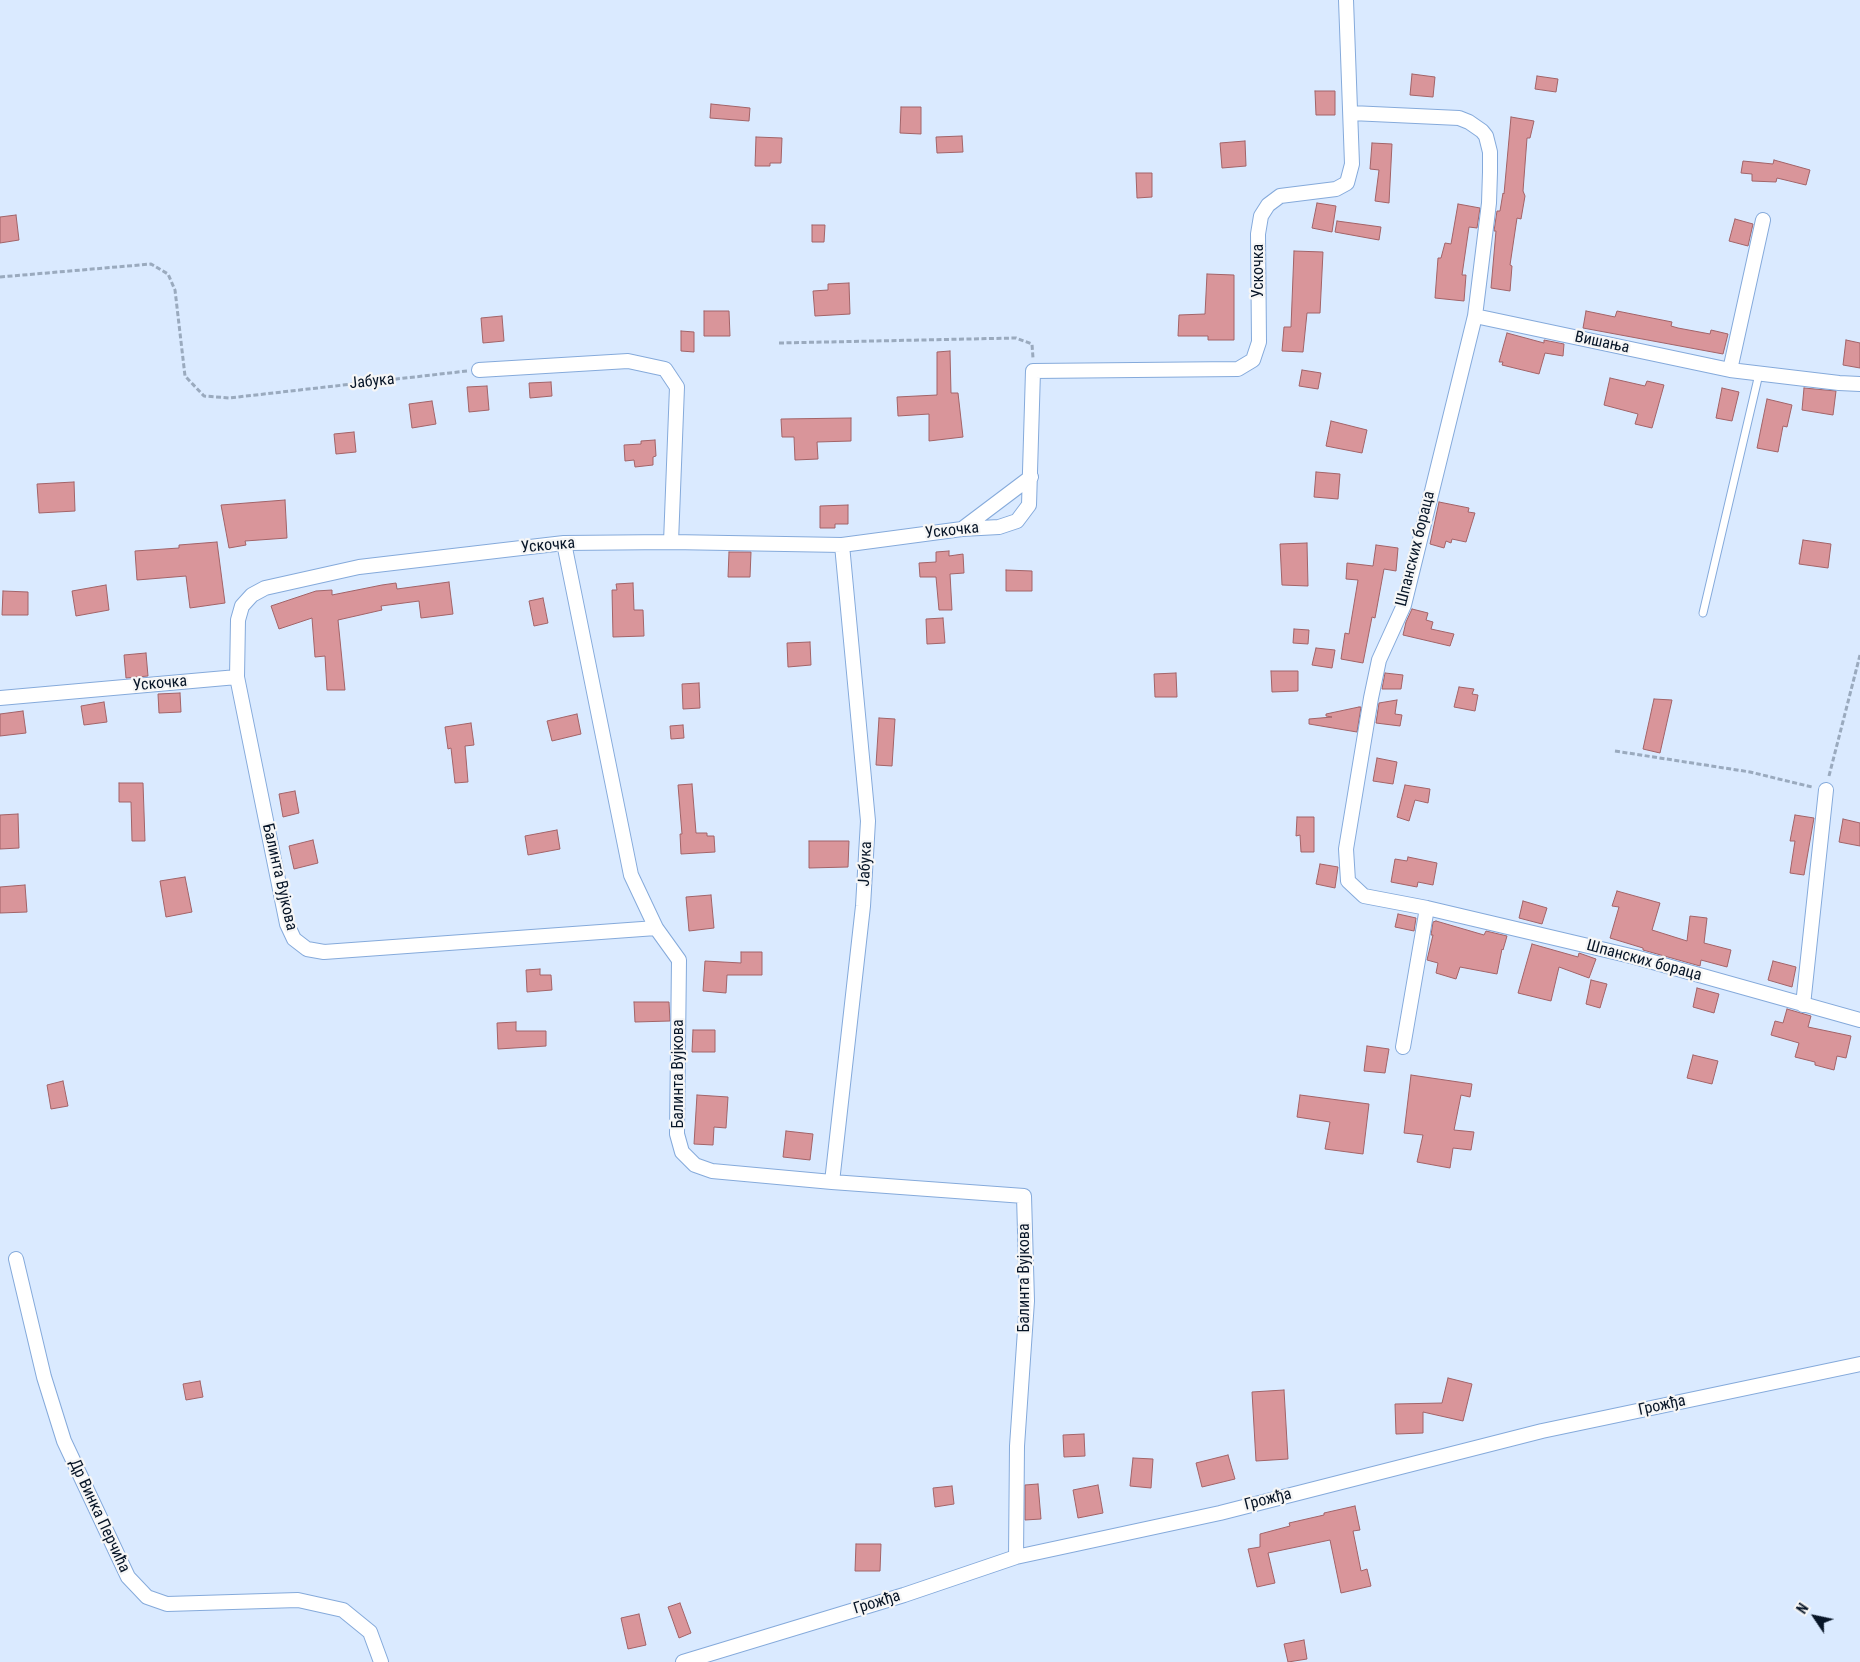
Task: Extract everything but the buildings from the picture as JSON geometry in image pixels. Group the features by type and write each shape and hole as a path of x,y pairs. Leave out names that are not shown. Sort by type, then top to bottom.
{"street":[{"name":"Ускочка","path":"0,698 237,676 238,620 242,606 252,595 265,588 359,566 564,543 671,542 842,545 962,528 999,527 1017,521 1029,505 1033,371 1238,369 1253,360 1259,342 1258,234 1261,216 1268,205 1280,196 1336,189 1347,183 1352,164 1346,0"},
{"name":"Шпанских бораца","path":"1351,113 1458,118 1469,122 1482,131 1488,144 1490,172 1475,316 1404,605 1379,660 1346,849 1348,881 1364,896 1427,908 1635,957 1860,1020"},
{"path":"1730,370 1763,220"},
{"name":"Вишања","path":"1475,316 1730,370 1860,384"},
{"path":"479,370 628,361 664,369 678,387 671,542"},
{"path":"962,528 1031,477"},
{"path":"564,543 631,875 656,928"},
{"name":"Јабука","path":"832,1182 863,906 868,820 842,545"},
{"name":"Балинта Вујкова","path":"237,676 287,924 294,939 307,949 324,952 656,928 679,960 678,1134 682,1152 695,1165 712,1171 1024,1196 1027,1300 1017,1446 1016,1557"},
{"path":"1802,1005 1826,790"},
{"path":"1403,1047 1427,908"},
{"name":"Др Винка Перчића","path":"16,1259 44,1377 64,1440 128,1577 147,1597 167,1604 298,1600 343,1610 370,1632 381,1662"},
{"name":"Грожђа","path":"684,1662 904,1595 1016,1557 1220,1513 1542,1431 1860,1364"}],"lane":[{"path":"1704,613 1759,374"}],"path":[{"name":"Јабука","path":"0,277 151,264 168,274 175,290 185,376 204,396 229,398 479,370"},
{"path":"779,343 1016,338 1032,344 1033,371"},
{"path":"1615,750 1750,772 1826,790 1860,655"}]}
